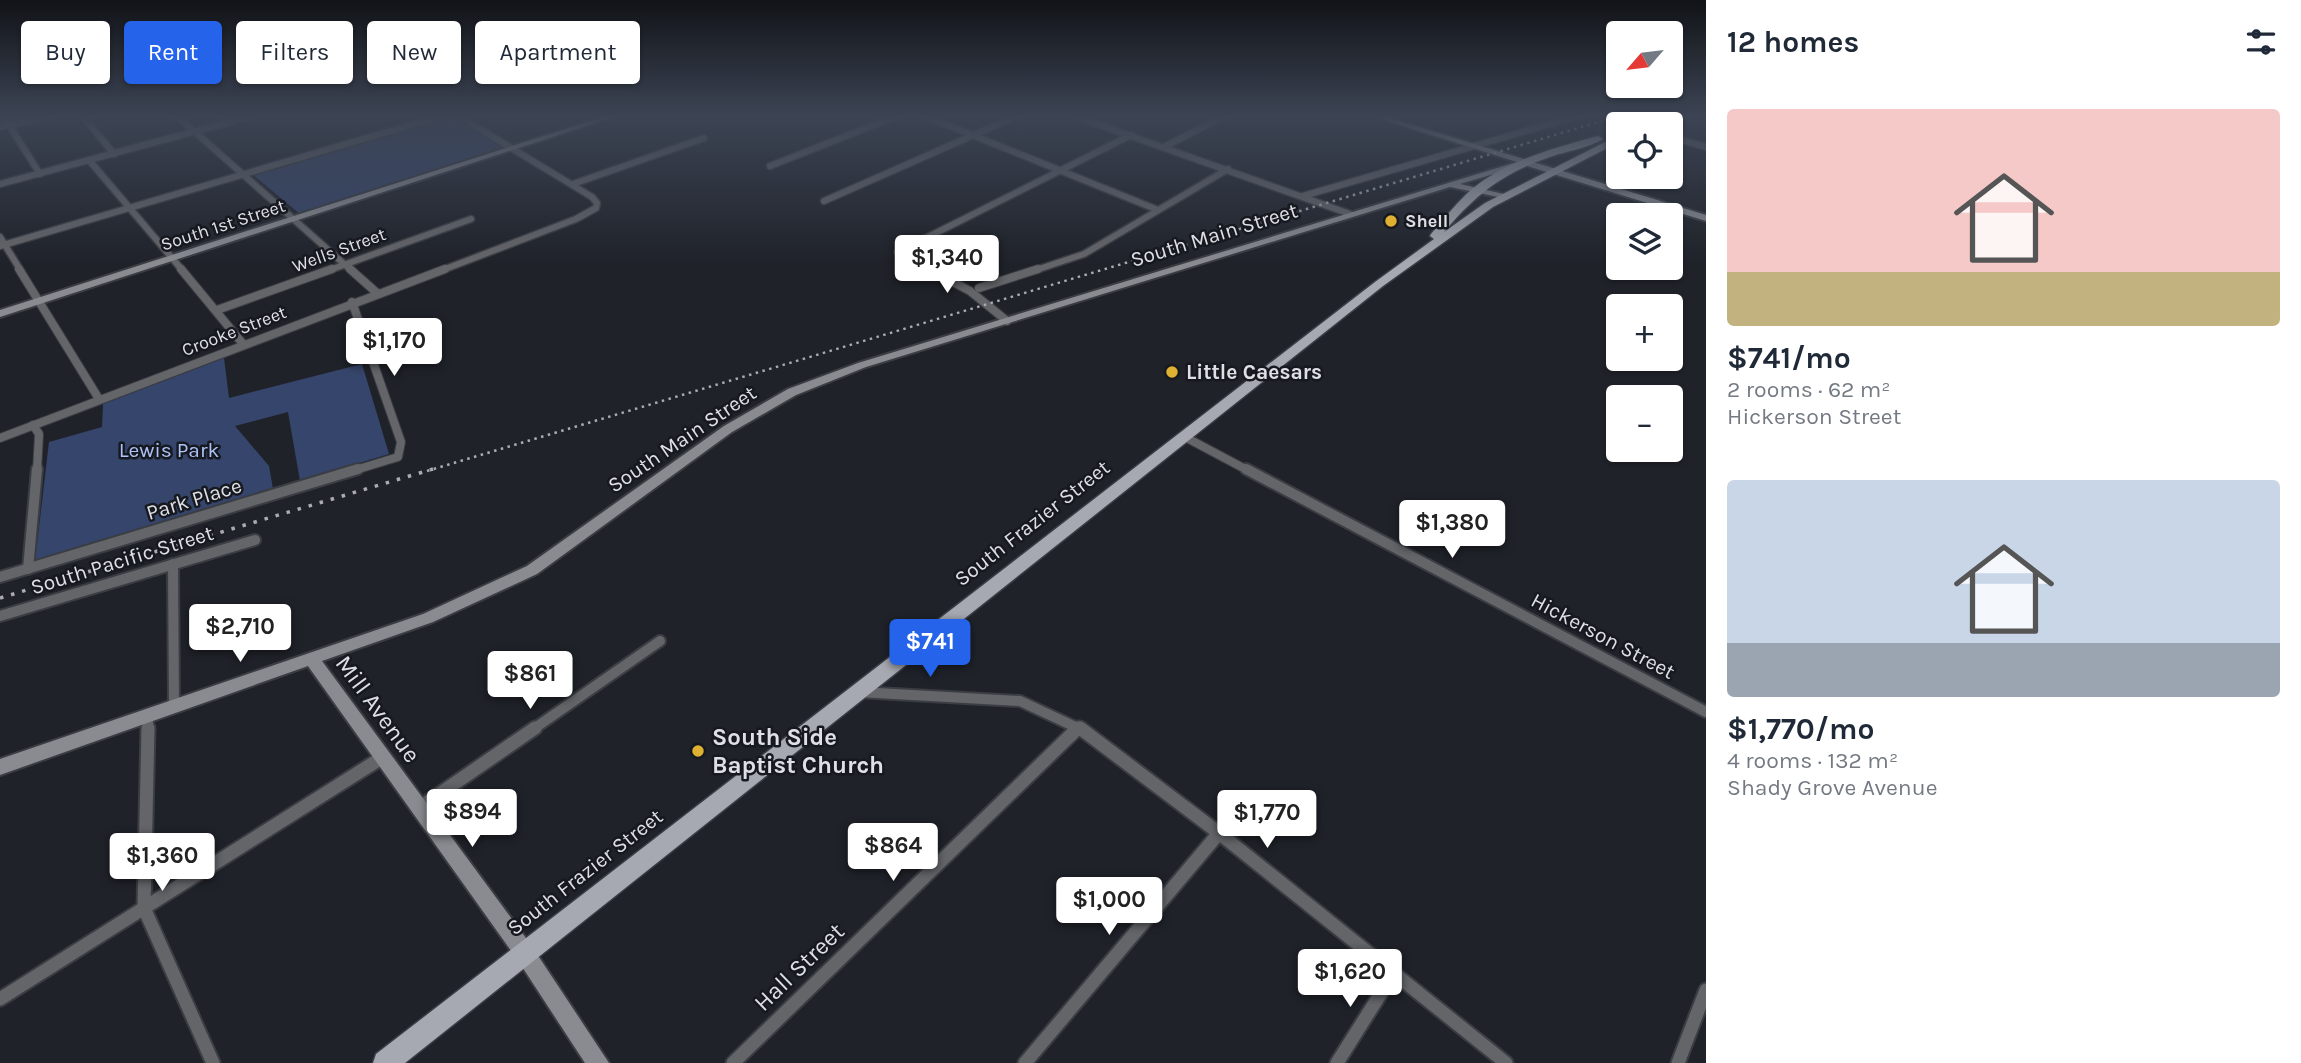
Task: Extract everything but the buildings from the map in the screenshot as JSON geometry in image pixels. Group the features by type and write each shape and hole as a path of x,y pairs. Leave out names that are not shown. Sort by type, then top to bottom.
{"main road":[{"name":"South Frazier Street","path":"1414,259 1476,191 1522,165"},
{"name":"South Frazier Street","path":"385,1063 1414,259 1505,197 1564,165"}],"street":[{"path":"34,165 40,174"},
{"path":"0,184 73,165"},
{"path":"92,165 126,209 217,310 243,344"},
{"path":"232,165 377,293"},
{"path":"99,399 2,242 279,165"},
{"name":"South 1st Street","path":"0,314 462,165"},
{"path":"541,165 573,184 628,165"},
{"path":"824,201 906,165"},
{"path":"1047,165 1158,210"},
{"path":"1007,321 970,291 898,252 1072,165"},
{"path":"1215,165 1350,214"},
{"path":"1303,195 1404,165"},
{"name":"South Main Street","path":"0,766 428,618 537,567 727,429 792,392 862,365 1519,165"},
{"path":"1535,165 1706,218"},
{"path":"979,288 1084,254 1228,169"},
{"name":"Crooke Street","path":"0,438 576,219 596,208 597,203 592,197 573,184"},
{"path":"1450,184 1505,197"},
{"name":"Wells Street","path":"217,310 471,219"},
{"name":"Park Place","path":"0,577 398,457 401,442 352,302"},
{"path":"28,569 39,444 33,425"},
{"name":"Hickerson Street","path":"1185,437 1706,712"},
{"name":"South Pacific Street","path":"0,616 255,540"},
{"path":"173,564 174,706"},
{"path":"419,808 660,641"},
{"name":"Mill Avenue","path":"311,659 462,871 524,952 598,1063"},
{"path":"859,692 1020,701 1079,727 1219,833 1506,1063"},
{"path":"148,715 144,908 213,1063"},
{"name":"Hall Street","path":"733,1063 1079,727"},
{"path":"0,999 383,757"},
{"path":"1025,1063 1219,833"},
{"path":"1338,1063 1393,974"},
{"path":"1678,1063 1706,990"}],"green space":[{"path":"287,165 453,165 300,214 253,175"},
{"name":"Lewis Park","path":"224,358 229,398 362,364 389,454 300,481 288,412 235,426 269,466 273,489 35,561 49,442 102,427 103,404"}],"railway":[{"path":"427,471 1455,165"},
{"path":"0,598 433,469"}],"place":[{"name":"Shell","path":"1391,221"},
{"name":"Little Caesars","path":"1172,372"},
{"name":"South Side Baptist Church","path":"698,751"}]}
